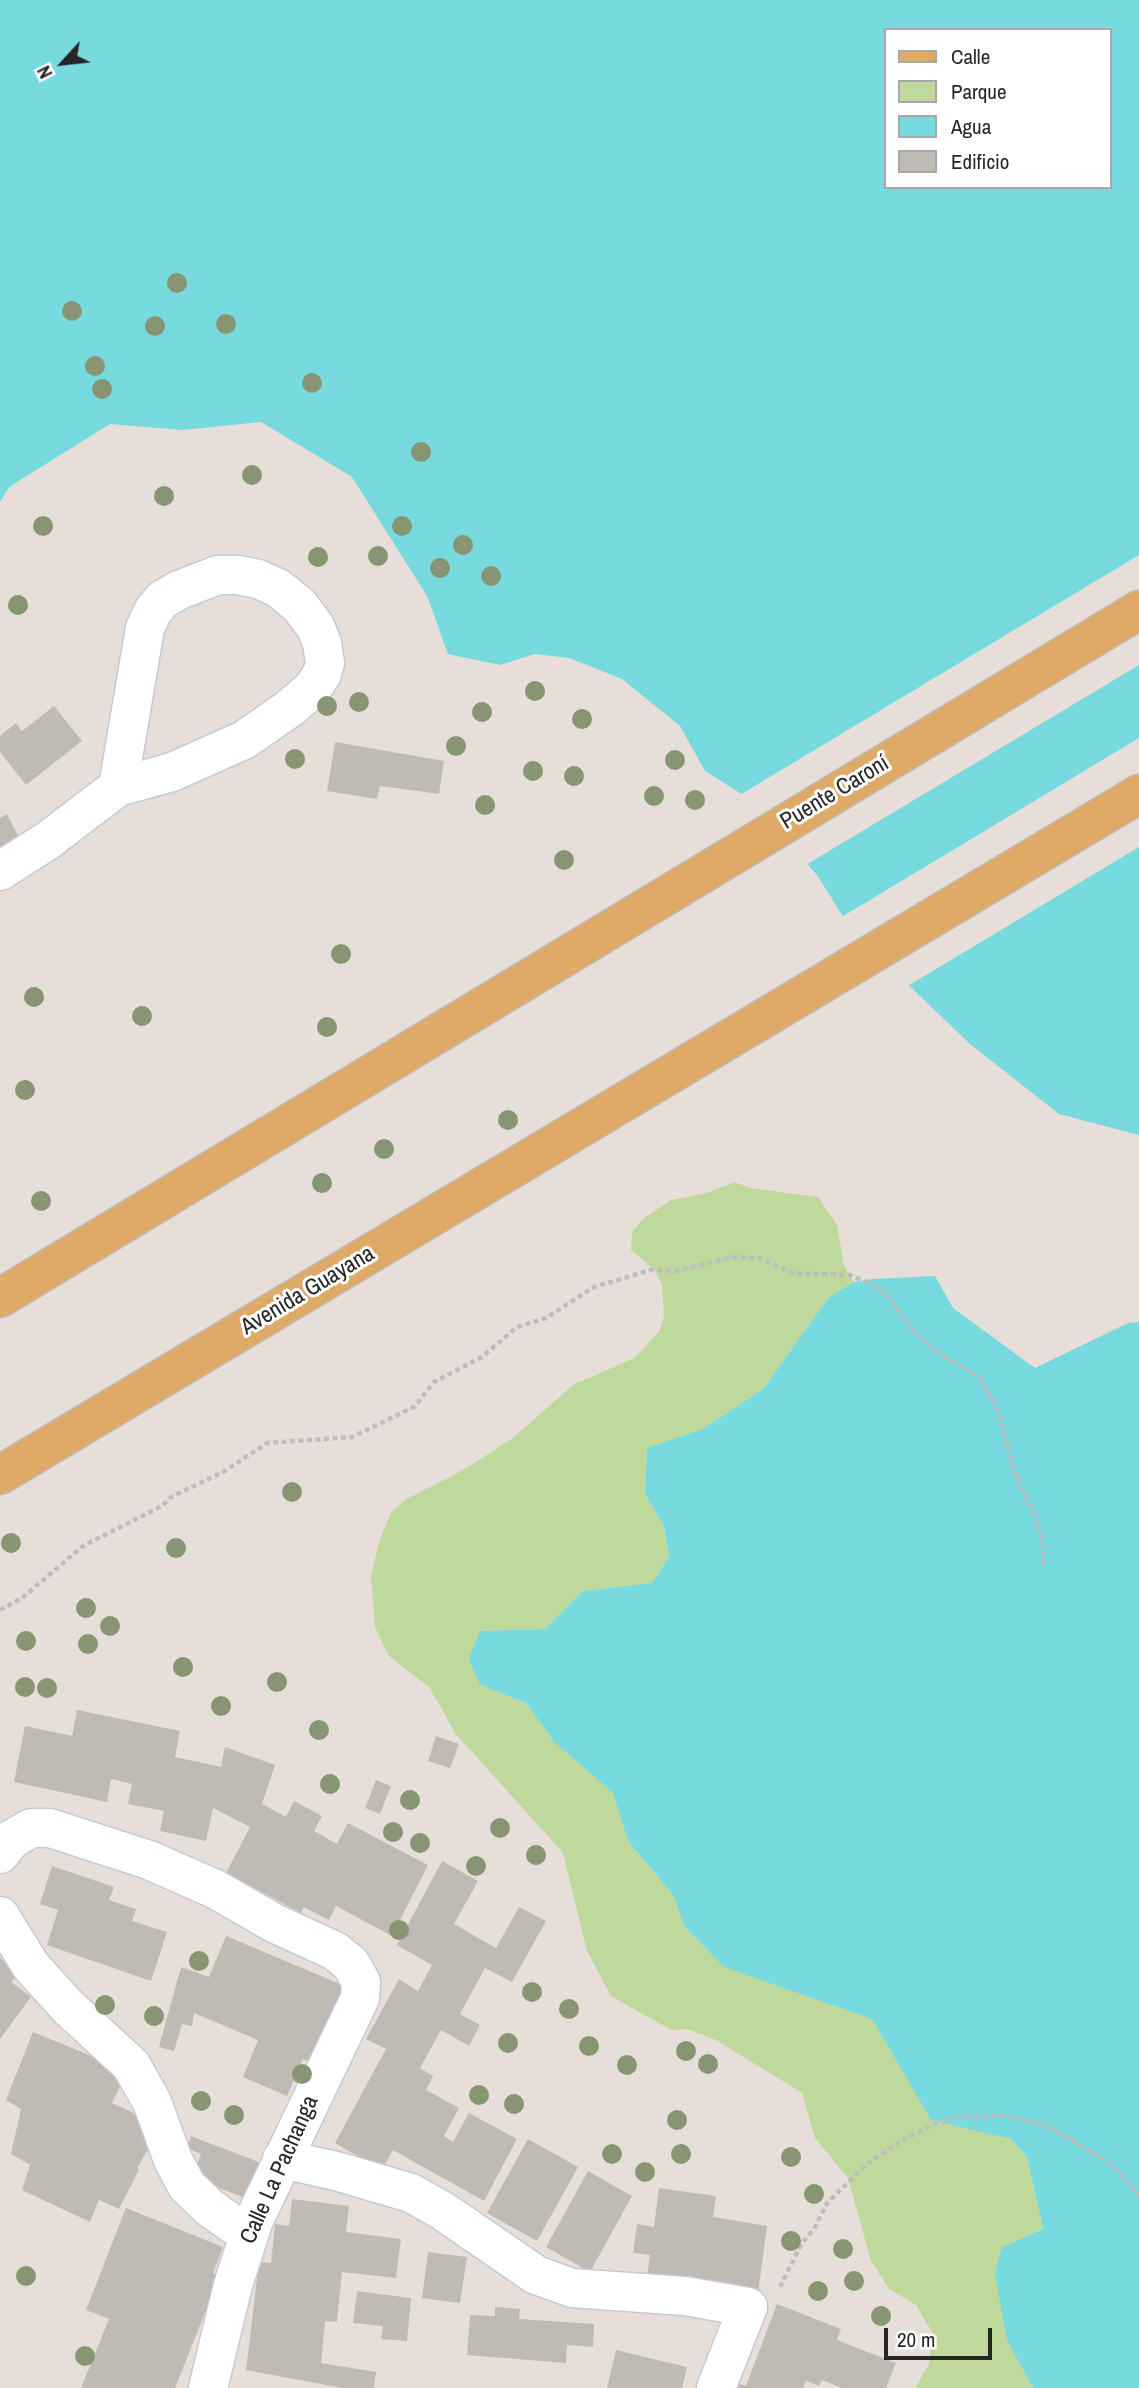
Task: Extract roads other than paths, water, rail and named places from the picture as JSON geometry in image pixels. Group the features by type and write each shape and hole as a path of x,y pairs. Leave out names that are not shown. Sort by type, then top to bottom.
{"main road":[{"name":"Puente Caroní","path":"0,1298 1139,610"},
{"name":"Avenida Guayana","path":"0,1475 1139,794"}],"street":[{"path":"0,870 47,841 118,786 172,772 244,740 312,689 326,663 315,626 299,605 278,589 258,579 238,575 218,575 197,581 162,600 145,628 118,786"},
{"name":"Calle La Pachanga","path":"0,1854 12,1839 32,1828 50,1828 149,1860 215,1889 274,1923 335,1951 351,1964 361,1982 360,1998 250,2232 233,2286 208,2388"},
{"path":"0,1916 31,1966 68,2007 131,2065 152,2102 173,2160 187,2186 210,2208 234,2225 250,2232"},
{"path":"282,2159 336,2171 411,2193 443,2211 536,2275 572,2288 685,2296 748,2307 716,2388"}],"water":[{"path":"0,0 1139,0 1139,1135 1059,1114 970,1044 852,931 817,875 751,800 705,771 680,726 622,679 569,658 535,654 500,665 448,654 427,596 352,477 261,422 183,430 110,424 9,487 0,502"},
{"path":"935,1276 953,1308 1035,1368 1128,1323 1139,1322 1139,2388 1033,2388 1007,2341 995,2274 1002,2247 1043,2229 1027,2157 1011,2139 931,2120 872,2019 724,1967 685,1927 673,1895 628,1841 613,1793 554,1742 526,1703 480,1685 469,1658 480,1631 545,1629 582,1591 652,1583 669,1557 664,1526 645,1494 647,1448 703,1429 763,1389 829,1297 854,1282"}]}
